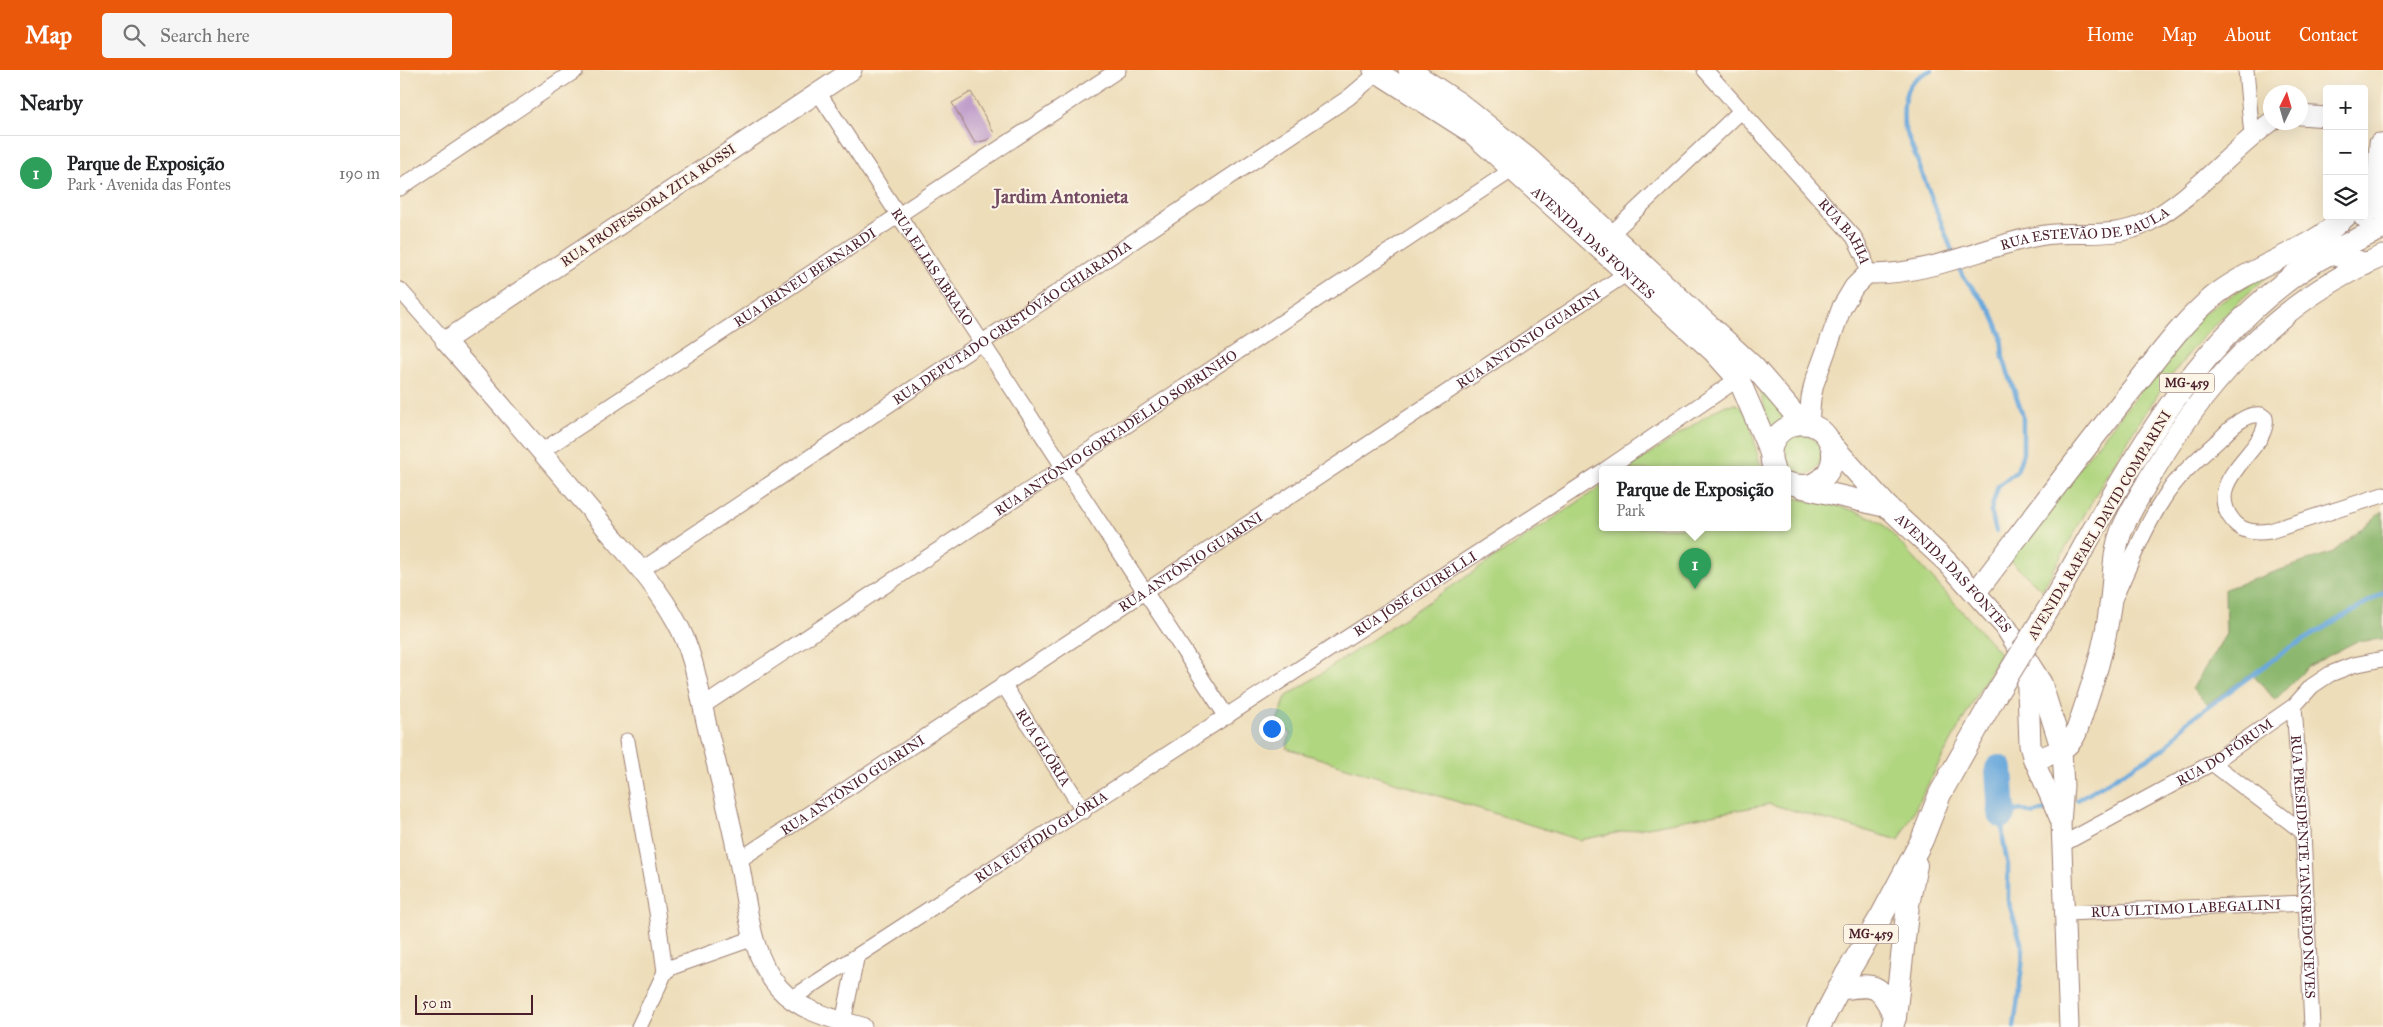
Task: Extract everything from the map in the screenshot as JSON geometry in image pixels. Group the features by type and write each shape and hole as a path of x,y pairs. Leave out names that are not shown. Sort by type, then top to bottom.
{"main road":[{"name":"AVENIDA DAS FONTES","path":"1409,70 1459,104 1746,374 1806,424 1818,428 1888,507 1976,592 2005,626 2041,683 2062,750"},
{"name":"AVENIDA DAS FONTES","path":"1378,71 1521,164 1611,234 1635,268"},
{"path":"2368,209 2377,192"},
{"path":"1976,592 2112,414 2177,333 2202,307 2226,288 2324,233 2341,220"},
{"path":"2361,220 2338,249 2374,260"},
{"name":"AVENIDA RAFAEL DAVID COMPARINI","path":"1819,1027 1922,840 1940,794 1994,696 2054,600 2144,446 2198,367 2226,336 2276,289 2303,268 2383,228"},
{"path":"2027,661 2030,744 2034,760 2062,750 2073,741 2097,671 2110,605 2112,574 2121,532 2152,472 2189,416 2234,362 2258,337 2293,310 2374,260"},
{"name":"AVENIDA DAS FONTES","path":"1746,374 1772,461"},
{"name":"AVENIDA DAS FONTES","path":"1772,461 1772,443 1784,428 1806,424"},
{"name":"AVENIDA DAS FONTES","path":"1792,485 1815,484 1823,478 1832,462 1831,444"},
{"name":"AVENIDA DAS FONTES","path":"1792,485 1888,507"},
{"path":"2029,729 2054,722"},
{"name":"AVENIDA RAFAEL DAVID COMPARINI","path":"1894,1022 1908,905 1922,840"},
{"path":"1838,990 1872,987 1885,995 1894,1022"}],"street":[{"path":"400,188 576,70"},
{"name":"RUA PROFESSORA ZITA ROSSI","path":"445,341 852,70"},
{"name":"RUA IRINEU BERNARDI","path":"542,451 1118,70"},
{"name":"RUA BAHIA","path":"1705,70 1854,237 1864,257 1867,274 1854,287 1842,307 1814,384 1806,424"},
{"path":"2246,70 2252,136"},
{"name":"RUA DEPUTADO CRISTÓVÃO CHIARADIA","path":"641,570 981,341 1348,98 1378,71"},
{"name":"RUA ELIAS ABRAÃO","path":"818,92 1227,717"},
{"path":"1611,234 1742,110"},
{"path":"2308,116 2323,117"},
{"name":"RUA ESTEVÃO DE PAULA","path":"1867,274 1889,274 1919,270 2011,242 2054,234 2112,233 2131,230 2149,222 2186,197 2263,128"},
{"path":"2375,141 2377,192"},
{"name":"RUA ANTÔNIO GORTADELLO SOBRINHO","path":"703,706 1521,164"},
{"name":"RUA ANTÔNIO GUARINI","path":"739,860 1635,268"},
{"path":"400,290 542,451 662,597 686,640 739,860 757,953 767,973 780,990 791,999 814,1012 843,1024 862,1027"},
{"name":"RUA JOSÉ GUIRELLI","path":"1611,466 1746,374"},
{"path":"2110,605 2166,494 2207,450 2234,426 2248,417 2260,415 2265,418 2265,429 2228,481 2226,493 2226,506 2230,517 2245,530 2258,533 2270,531 2383,495"},
{"name":"RUA JOSÉ GUIRELLI","path":"1227,717 1599,474"},
{"name":"RUA DO FÓRUM","path":"2063,844 2212,763 2294,706 2312,686 2330,674 2352,665 2383,658"},
{"name":"RUA GLÓRIA","path":"1003,684 1084,811"},
{"name":"RUA PRESIDENTE TANCREDO NEVES","path":"2294,706 2307,903 2312,1027"},
{"name":"RUA EUFÍDIO GLÓRIA","path":"791,999 856,959 1227,717"},
{"path":"627,741 657,912 665,972"},
{"path":"2062,750 2064,786 2062,824 2069,1027"},
{"path":"2034,760 2062,824"},
{"path":"2212,763 2303,832"},
{"name":"RUA ULTIMO LABEGALINI","path":"2066,913 2307,903"},
{"path":"639,1027 665,972 672,967 754,938"},
{"path":"843,1024 856,959"}],"green space":[{"path":"2292,256 2214,326 2190,352 2148,408 2111,468 2042,590 2007,558 2201,315"},
{"path":"1760,391 1788,416 1770,428"},
{"path":"1736,404 1742,409 1750,424 1762,466 1632,466 1714,411 1726,405"},
{"path":"1793,436 1809,436 1818,444 1821,451 1820,463 1809,474 1793,474 1791,473 1791,466 1784,466 1782,463 1782,447"},
{"path":"1599,488 1599,531 1791,531 1791,496 1841,507 1863,514 1884,525 2000,653 1899,840 1770,804 1579,840 1286,748 1291,733 1275,727 1286,697"},
{"path":"2383,511 2383,639 2355,642 2309,666 2275,700 2252,673 2207,704 2192,689 2226,634 2225,589 2333,552"}],"building":[{"path":"971,92 994,133 987,140 975,143 952,103"}],"waterway":[{"path":"1932,70 1923,74 1910,85 1905,99 1904,126 1954,256"},
{"path":"1957,263 1962,275 1991,311 2001,335 2003,358 2023,416 2023,453 2017,471 1998,486 1993,503 1991,512 1996,531"},
{"path":"2077,800 2165,748 2187,722 2288,649 2383,593"},
{"path":"1999,769 2002,814"},
{"path":"2014,1027 2023,949 2008,900 2008,866 2003,839 2002,814 2022,810 2033,814 2049,809"}],"place":[{"name":"Parque de Exposição","path":"1695,589"}],"district":[{"name":"Jardim Antonieta","path":"1061,196"}]}
